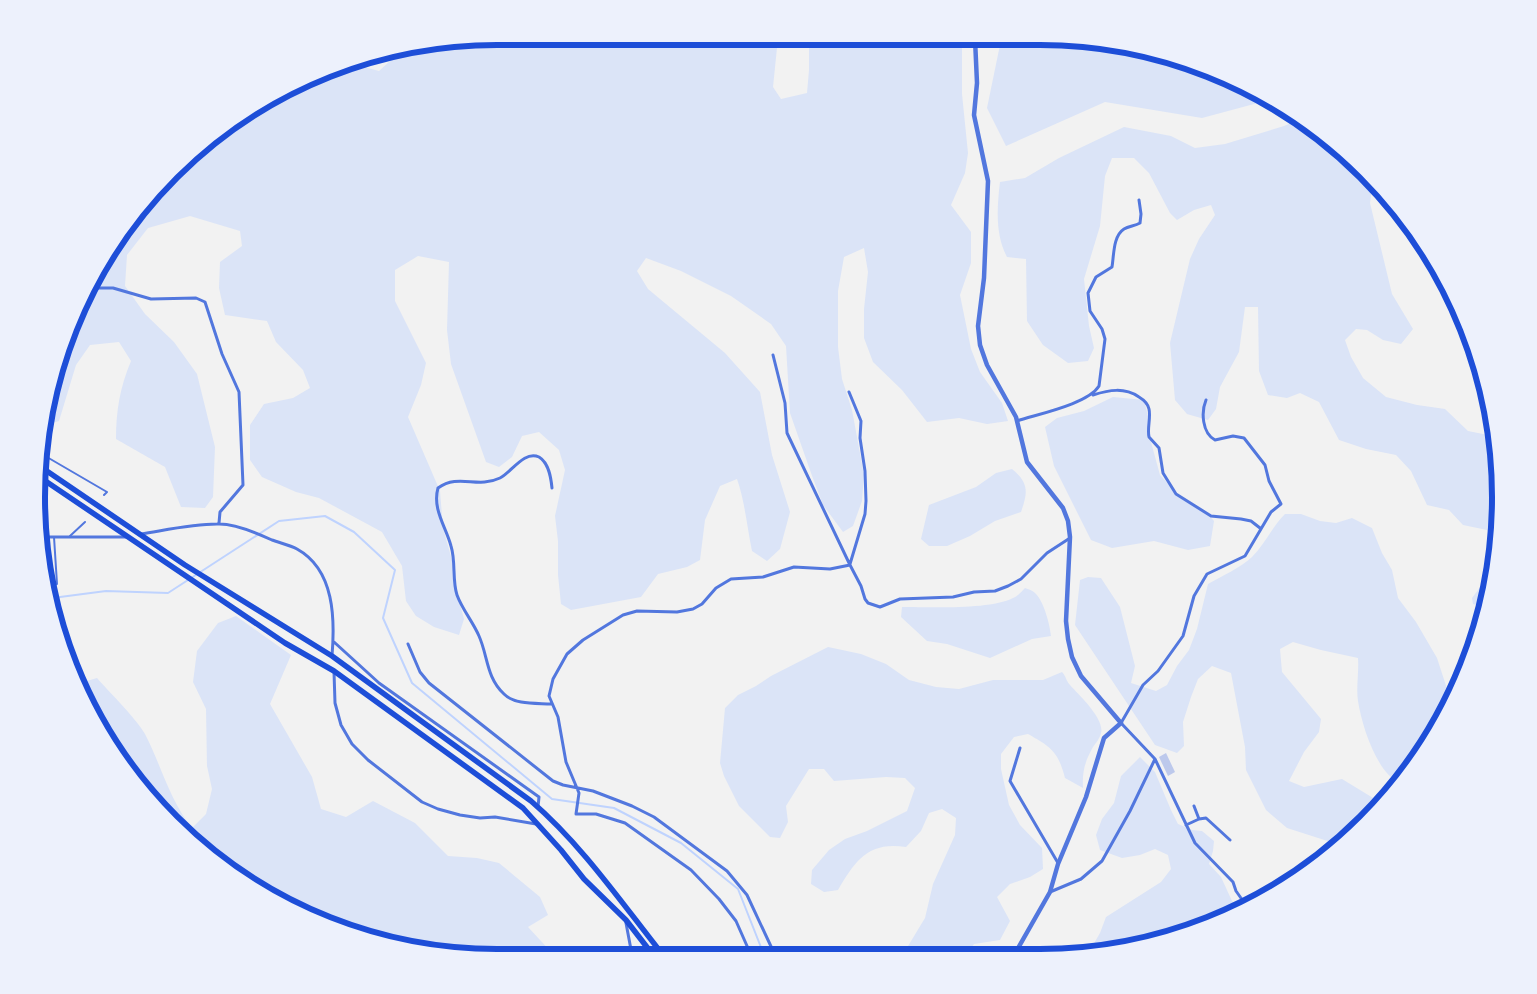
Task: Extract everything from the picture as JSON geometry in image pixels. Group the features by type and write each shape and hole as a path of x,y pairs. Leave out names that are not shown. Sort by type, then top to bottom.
{"highway":[{"path":"46,470 183,564 332,656 538,807 575,844 658,949"},
{"path":"46,481 285,643 334,671 523,808 584,879 626,920 648,949"},
{"path":"127,537 138,534"}],"street":[{"path":"975,45 977,83 974,115 988,180 984,278 978,326 980,345 986,364 1017,421 1027,462 1063,508 1068,521 1070,537 1066,621 1072,657 1081,676 1155,759 1195,843 1232,882 1243,901"},
{"path":"1090,396 1096,392 1099,386 1105,339 1102,329 1090,311 1088,294 1096,277 1112,267 1116,240 1120,233 1126,228 1140,223 1139,200"},
{"path":"97,288 113,288 151,299 196,298 205,302 222,354 239,392 243,485 220,512 219,524"},
{"path":"774,355 785,403 787,432 861,586 865,600 874,606 880,607 900,599 953,597 974,592 996,591 1021,579 1033,569 1047,552 1070,537"},
{"path":"1017,421 1090,396 1115,390 1124,390 1139,397 1149,407 1149,437 1159,448 1163,473 1176,494 1211,516 1251,521 1260,528"},
{"path":"849,392 861,420 860,438 865,471 866,501 865,514 850,565"},
{"path":"1017,949 1050,892 1058,864 1086,797 1104,738 1121,723 1143,685 1158,671 1183,636 1194,596 1207,574 1245,556 1271,512 1281,504 1269,481 1265,465 1244,438 1233,436 1218,440 1211,438 1205,429 1204,422 1203,413 1206,400"},
{"path":"551,704 522,702 508,698 502,693 490,673 484,647 472,621 458,598 455,588 451,546 438,511 436,496 438,488 454,480 475,483 490,482 501,478 522,460 533,456 538,457 544,463 550,474 552,488"},
{"path":"138,534 219,524 254,531 272,540 298,549 313,563 324,578 331,599 332,656"},
{"path":"47,537 127,537"},
{"path":"748,949 736,921 719,899 691,870 625,823 596,814 578,814 579,793 566,762 558,717 549,696 550,688 567,654 583,640 623,615 637,611 677,612 693,609 702,604 716,588 731,579 763,576 794,567 830,569 850,565"},
{"path":"333,642 379,683 539,797 538,807"},
{"path":"408,644 420,672 429,683 553,781 563,785 594,791 654,817 727,871 747,895 772,949"},
{"path":"334,671 336,703 341,725 352,744 368,760 422,802 460,815 480,818 495,816 537,824"},
{"path":"1020,748 1010,781 1058,864"},
{"path":"1050,892 1081,879 1102,861 1130,811 1155,759"},
{"path":"1194,806 1199,819"},
{"path":"1186,826 1199,819 1206,818 1230,840"},
{"path":"626,920 631,949"}],"lane":[{"path":"47,457 107,492 104,495"},
{"path":"69,537 84,522"},
{"path":"54,537 57,584 54,586"}],"shaded area":[{"path":"777,45 773,87 781,99 807,93 809,45 962,45 962,94 968,153 965,173 951,205 971,232 971,263 960,295 971,349 980,372 1002,403 1008,421 987,424 959,418 927,422 902,390 873,362 864,338 864,309 868,272 864,248 844,257 838,291 838,347 842,379 852,410 864,475 862,501 853,526 843,532 823,505 790,413 786,346 771,324 731,296 681,271 646,258 637,271 648,289 725,353 760,392 772,455 790,512 780,549 767,561 752,551 737,479 720,486 705,520 700,560 687,567 658,574 641,597 571,610 561,604 558,575 558,541 555,516 565,470 559,450 539,432 522,436 512,457 499,467 486,462 451,364 447,330 449,262 418,256 395,270 395,301 426,363 421,385 408,417 440,491 443,528 452,560 456,590 464,619 459,635 434,627 416,616 406,601 402,566 382,532 319,498 296,492 262,477 250,460 250,425 264,404 293,398 310,388 303,370 276,342 267,321 225,315 219,288 220,262 242,246 240,231 190,216 148,228 127,255 125,286 145,314 174,342 197,374 215,447 213,497 205,508 181,507 165,467 116,439 119,399 131,361 119,342 90,345 76,365 59,421 52,423 60,380 79,324 92,297 121,246 138,222 177,177 222,138 246,121 297,92 324,79 361,66 379,71 394,57 467,46"},
{"path":"1000,45 1070,46 1099,49 1157,60 1213,79 1260,103 1202,118 1105,102 1006,146 987,108"},
{"path":"1293,122 1315,138 1360,177 1372,190 1370,203 1392,294 1413,329 1401,344 1383,340 1367,330 1356,329 1345,340 1351,357 1363,378 1386,397 1417,405 1445,409 1468,431 1487,435 1492,497 1490,535 1487,530 1463,525 1449,510 1427,505 1411,471 1396,455 1366,449 1339,440 1319,402 1300,393 1287,398 1268,395 1259,371 1258,307 1245,307 1239,352 1220,387 1216,409 1208,420 1187,414 1175,400 1170,343 1190,259 1199,239 1215,215 1211,205 1194,210 1177,220 1170,213 1149,173 1134,158 1112,158 1105,176 1100,226 1084,279 1089,326 1094,348 1088,361 1068,363 1043,345 1027,321 1026,259 1007,257 1000,240 998,201 1000,182 1025,178 1059,158 1124,127 1171,136 1195,148 1225,144"},
{"path":"1113,397 1144,400 1151,442 1160,475 1183,500 1207,513 1214,521 1210,546 1188,550 1154,541 1112,548 1091,540 1054,466 1045,427 1057,418 1084,411"},
{"path":"1012,469 1022,479 1026,488 1021,512 995,521 970,536 947,546 929,546 921,539 929,505 976,487 996,473"},
{"path":"1285,514 1301,514 1320,521 1336,523 1352,518 1372,528 1382,553 1392,570 1398,598 1416,622 1437,658 1448,691 1416,748 1393,779 1383,769 1367,735 1357,696 1358,658 1293,642 1280,649 1282,672 1321,719 1319,732 1304,752 1289,781 1304,787 1342,779 1376,800 1360,817 1332,842 1287,828 1266,810 1246,770 1245,747 1231,673 1212,666 1198,679 1183,722 1184,746 1177,753 1155,745 1075,625 1080,580 1088,577 1101,578 1120,607 1135,666 1131,683 1156,691 1167,685 1177,666 1189,650 1197,629 1208,584 1252,557"},
{"path":"1483,583 1479,606 1473,604 1472,598"},
{"path":"1025,588 1035,593 1042,602 1051,636 1032,639 990,658 947,644 927,641 901,617 902,607 959,607 1003,602 1018,595"},
{"path":"236,616 291,655 270,704 312,777 321,809 346,817 373,801 415,823 448,856 477,858 499,863 540,897 548,915 528,927 548,949 467,948 438,945 380,934 352,925 324,915 297,902 246,873 222,856 177,817 138,772 121,748 85,682 97,678 135,720 145,734 172,795 192,828 206,814 212,789 207,766 206,709 193,682 197,651 218,623"},
{"path":"828,647 861,654 886,664 909,680 936,687 959,689 993,680 1043,680 1062,672 1095,714 1101,727 1101,733 1086,762 1083,788 1065,778 1060,762 1052,751 1028,734 1014,737 1001,754 1001,769 1009,805 1020,825 1042,848 1043,869 1030,877 1010,884 997,897 1010,921 1000,940 974,944 970,949 906,949 925,918 933,884 955,835 956,818 942,809 929,813 921,831 906,847 882,847 864,855 850,870 838,890 824,892 811,884 812,870 829,850 845,839 867,831 907,811 915,788 905,778 886,777 834,781 824,769 809,769 786,806 788,822 780,838 770,837 739,806 724,776 720,763 725,708 738,695"},
{"path":"1140,757 1155,772 1178,824 1192,830 1202,831 1214,841 1209,864 1221,877 1235,904 1213,915 1157,934 1093,946 1106,917 1161,882 1171,869 1168,855 1155,849 1140,855 1122,858 1100,850 1096,835 1102,819 1114,803 1121,776"}],"building":[{"path":"1166,753 1175,772 1168,776 1159,757"}],"waterway":[{"path":"57,599 60,597 106,591 168,593 279,521 325,516 354,532 395,570 383,618 412,683 552,799 614,808 681,843 738,889 762,949"}]}
